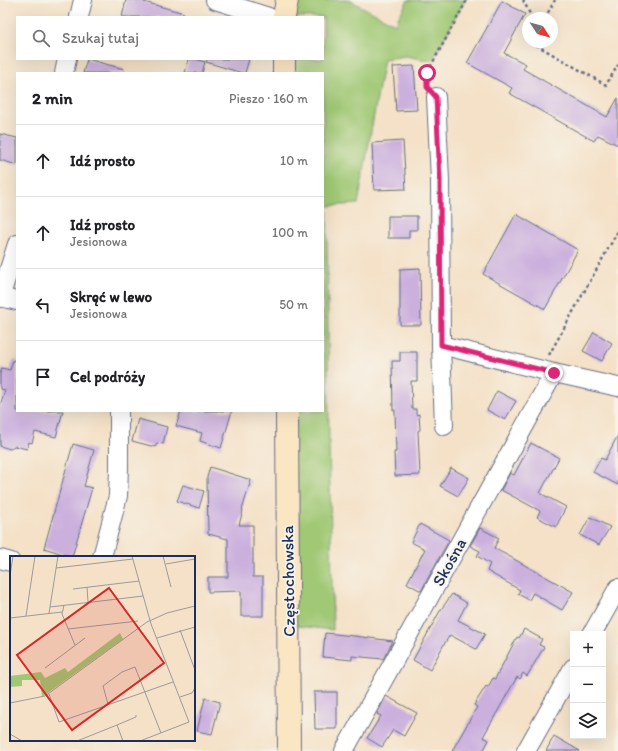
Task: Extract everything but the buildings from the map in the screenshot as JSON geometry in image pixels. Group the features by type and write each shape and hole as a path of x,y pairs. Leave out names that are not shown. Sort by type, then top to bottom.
{"main road":[{"path":"284,16 287,0"},
{"path":"284,60 284,72"},
{"name":"Częstochowska","path":"287,412 289,751"}],"street":[{"path":"79,16 83,0"},
{"path":"215,0 266,16"},
{"path":"64,72 67,60"},
{"path":"436,97 440,180 441,345 444,426"},
{"path":"16,247 0,298 16,301"},
{"path":"441,345 548,372 618,387"},
{"name":"Skośna","path":"344,751 548,372"},
{"path":"102,556 118,496 119,412"},
{"path":"0,559 10,562"},
{"path":"594,631 618,588"},
{"path":"526,751 570,673"}],"path":[{"path":"436,97 427,87 427,73 467,0"},
{"path":"523,0 529,12"},
{"path":"548,12 555,0"},
{"path":"541,48 606,85 618,65"},
{"path":"548,372 618,231"}],"green space":[{"path":"287,0 349,0 395,24 408,0 465,0 432,61 406,56 384,59 358,204 327,206 329,440 333,630 289,625 287,412 324,412 324,72 284,72 284,60 324,60 324,16 284,16"}],"route":[{"path":"427,73 427,87 436,97 440,180 441,345 554,373"}]}
